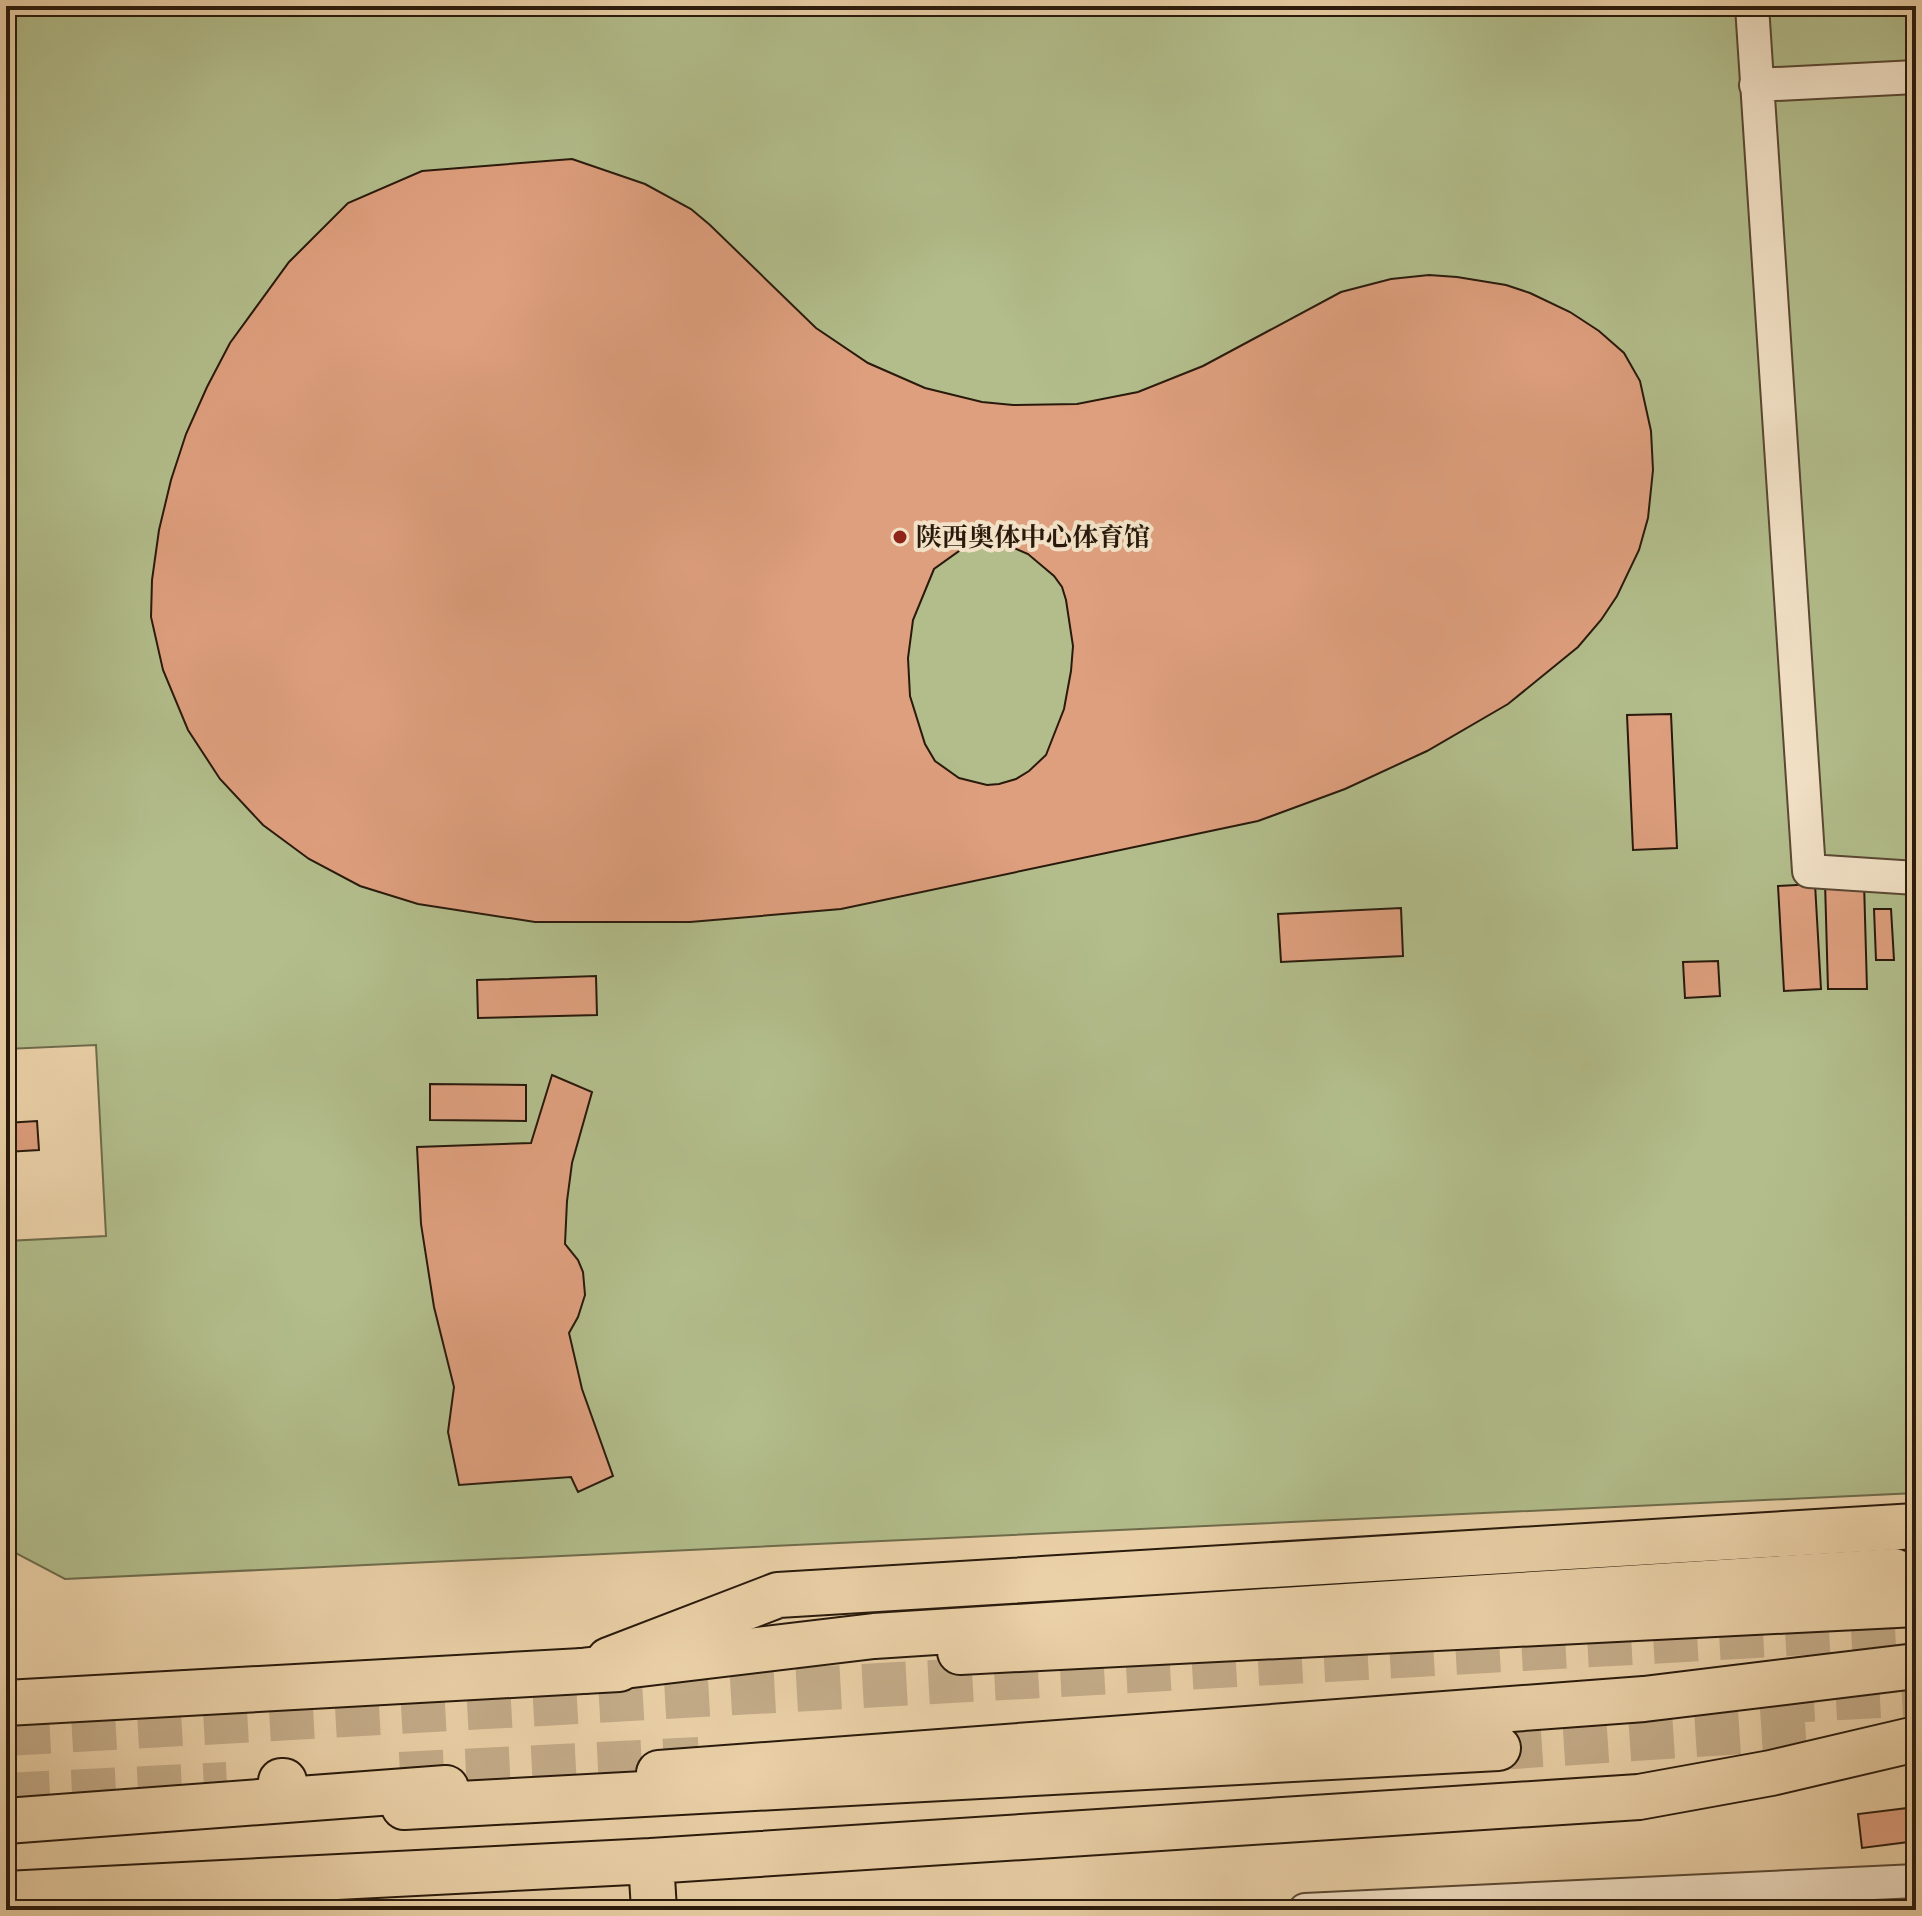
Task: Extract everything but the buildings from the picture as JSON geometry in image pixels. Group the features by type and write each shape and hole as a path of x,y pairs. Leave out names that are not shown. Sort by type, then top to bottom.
{"main road":[{"path":"582,1671 778,1595 1916,1526"},
{"path":"6,1703 582,1671 874,1636 1905,1588"},
{"path":"6,1821 1644,1699 1916,1666"},
{"path":"6,1894 651,1861 1639,1797 1771,1773 1916,1739"},
{"path":"404,1807 1498,1748"},
{"path":"651,1861 654,1910"}],"street":[{"path":"1752,6 1809,871 1916,878"},
{"path":"1756,85 1916,77"},
{"path":"1305,1910 1564,1904 1916,1881"}],"green space":[{"path":"6,6 1916,6 1916,1493 65,1579 6,1548 6,1241 106,1236 96,1045 6,1049"}],"tunnel":[{"path":"6,1734 1916,1627"},
{"path":"1770,1702 1916,1694"},
{"path":"1498,1748 1819,1727"},
{"path":"400,1774 699,1759"},
{"path":"6,1795 227,1784"}],"place":[{"name":"陕西奥体中心体育馆","path":"900,537"}]}
